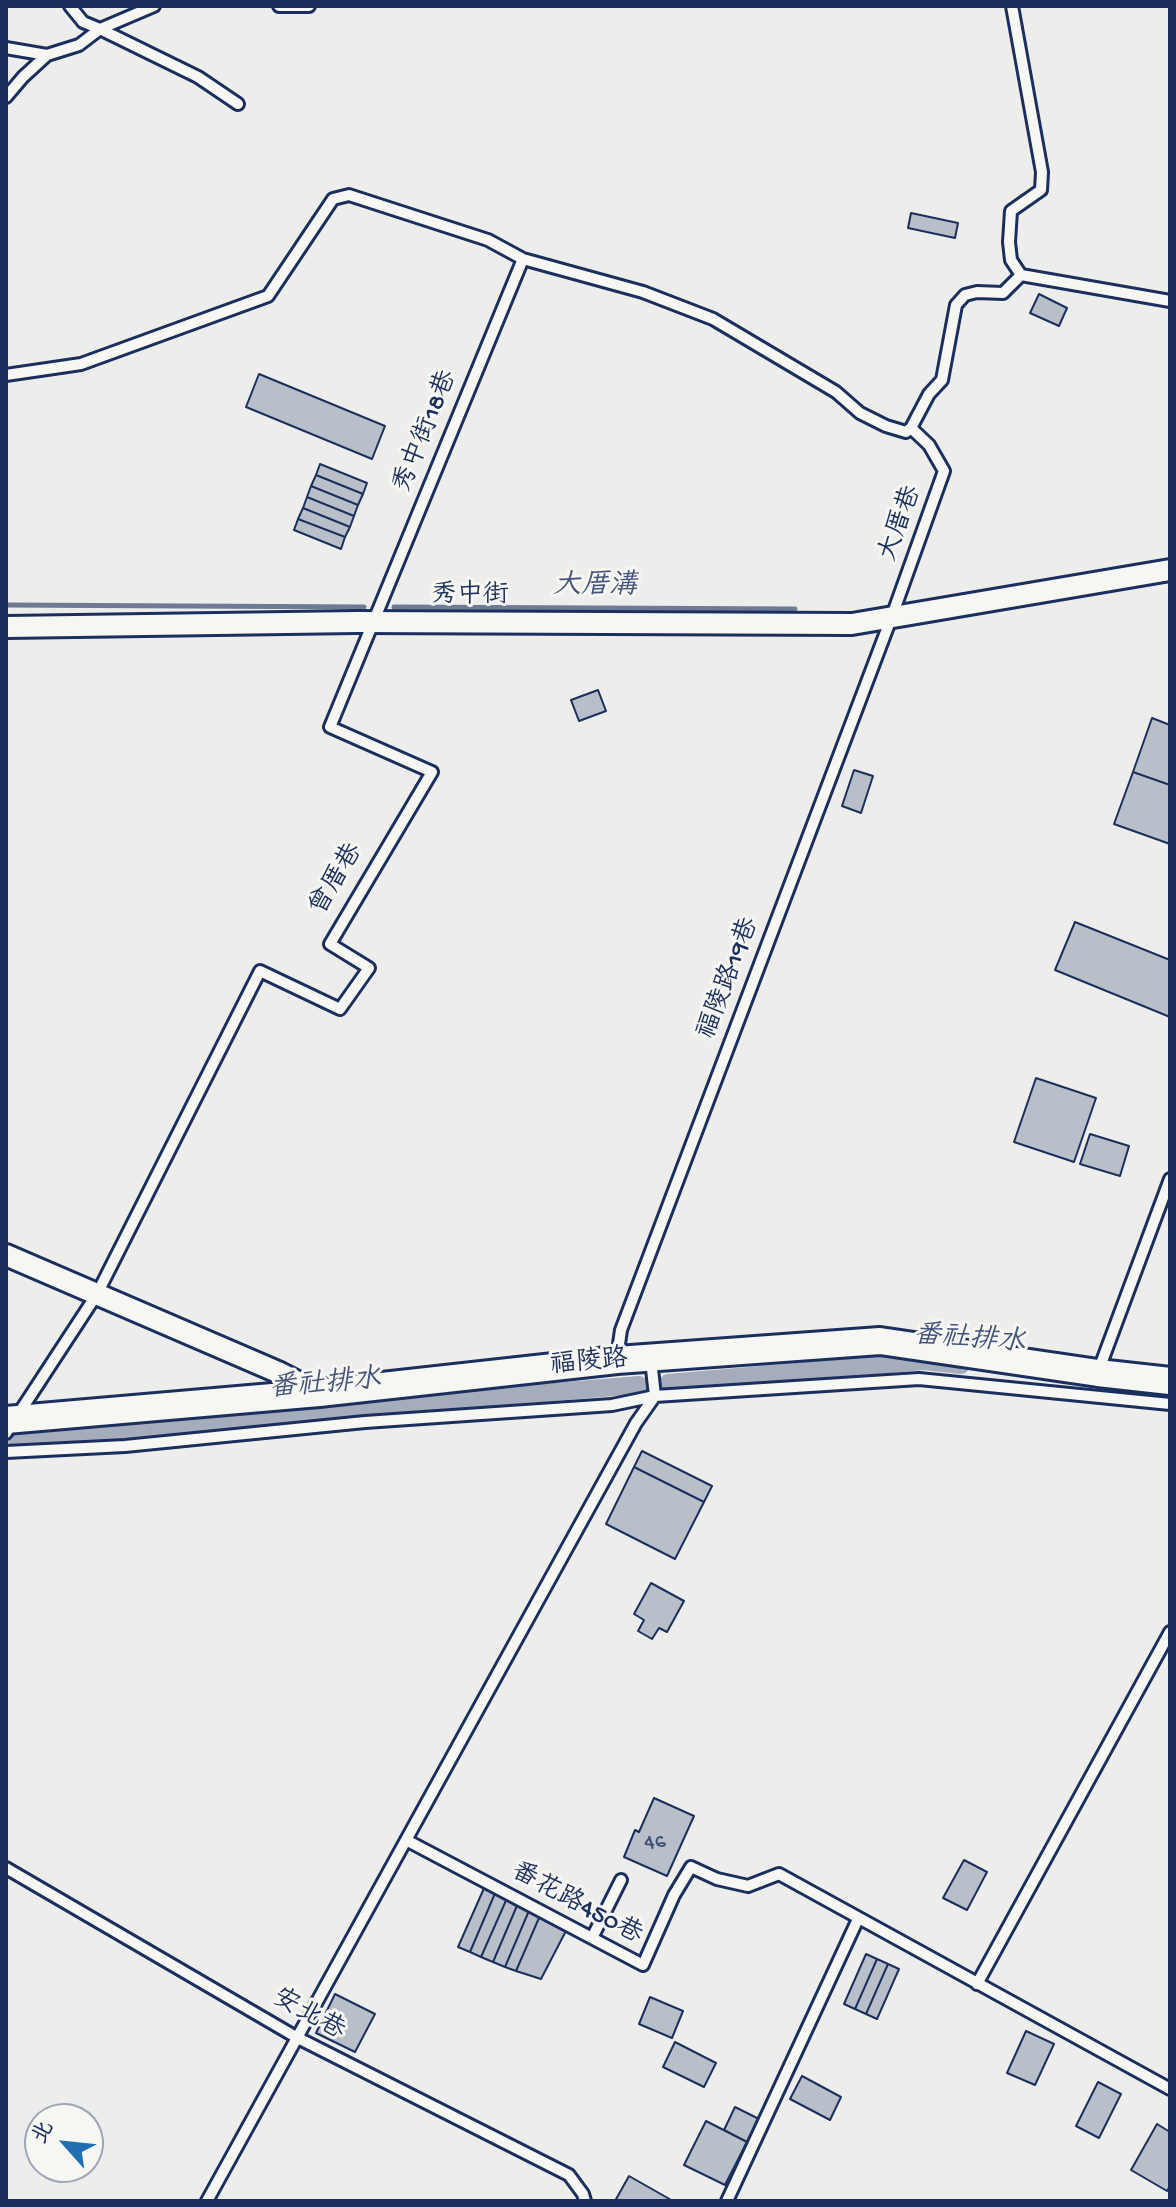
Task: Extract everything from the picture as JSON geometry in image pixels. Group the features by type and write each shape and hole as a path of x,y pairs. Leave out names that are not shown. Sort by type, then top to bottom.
{"street":[{"name":"秀中街","path":"6,627 373,622 852,624 1170,570"},
{"path":"6,1255 280,1373 319,1393"},
{"name":"福陵路","path":"8,1424 617,1360 880,1341 1170,1381"}],"lane":[{"path":"70,6 83,22 198,77 238,104"},
{"path":"6,48 47,55 79,45 100,29 154,6"},
{"path":"279,6 309,6"},
{"path":"1012,6 1042,172 1041,190 1011,211 1011,260 1021,275 1170,301"},
{"path":"6,97 47,55"},
{"path":"6,375 81,364 268,296 333,199 349,195 488,240 523,259 643,292 713,319 836,392 860,413 906,432 929,394 942,380 956,305 965,295 1003,293 1021,275"},
{"name":"秀中街18巷","path":"373,622 523,259"},
{"name":"大厝巷","path":"892,616 944,471 929,445 911,428"},
{"name":"福陵路19巷","path":"617,1360 621,1330 892,616"},
{"name":"曾厝巷","path":"8,1424 97,1294 260,971 340,1009 369,968 330,944 432,772 330,727 373,622"},
{"path":"1098,1373 1170,1179"},
{"path":"207,2201 636,1423 655,1396 650,1359"},
{"path":"6,1452 125,1446 365,1422 612,1405 655,1396 919,1379 1170,1404"},
{"path":"977,1984 1170,1632"},
{"name":"番花路450巷","path":"406,1840 643,1965 674,1895 691,1867 717,1879 748,1886 779,1874 1170,2089"},
{"name":"安北巷","path":"6,1868 296,2037 569,2175 585,2201"},
{"path":"592,1938 621,1880"},
{"path":"727,2201 858,1919"}],"building":[{"path":"911,213 958,223 955,238 908,228"},
{"path":"1039,294 1067,308 1059,326 1030,313"},
{"path":"259,374 385,426 372,459 246,407"},
{"path":"320,464 367,483 363,494 316,475"},
{"path":"316,475 363,494 358,505 311,486"},
{"path":"311,486 358,505 354,516 307,497"},
{"path":"307,497 354,516 350,527 303,508"},
{"path":"303,508 350,527 345,537 298,519"},
{"path":"298,519 345,537 341,549 294,530"},
{"path":"598,690 606,711 579,721 571,700"},
{"path":"1152,718 1170,725 1170,785 1133,772"},
{"path":"854,770 873,776 861,813 842,806"},
{"path":"1133,772 1170,785 1170,844 1114,824"},
{"path":"1075,922 1170,960 1170,1017 1055,970"},
{"path":"1036,1078 1096,1098 1074,1162 1014,1142"},
{"path":"1090,1134 1129,1146 1120,1176 1080,1164"},
{"path":"642,1451 712,1486 704,1502 634,1467"},
{"path":"634,1467 704,1502 675,1559 606,1524"},
{"path":"651,1583 684,1601 667,1632 659,1628 652,1639 638,1631 644,1620 634,1614"},
{"path":"654,1798 694,1816 667,1876 624,1857 635,1830 639,1832"},
{"path":"964,1860 987,1872 967,1910 943,1898"},
{"path":"485,1886 496,1891 470,1952 458,1947"},
{"path":"496,1891 508,1896 481,1957 470,1952"},
{"path":"508,1896 519,1901 493,1962 481,1957"},
{"path":"519,1901 531,1906 505,1967 493,1962"},
{"path":"531,1906 542,1911 516,1971 505,1967"},
{"path":"542,1911 569,1925 541,1979 516,1971"},
{"path":"866,1954 877,1959 855,2009 844,2004"},
{"path":"877,1959 888,1964 866,2014 855,2009"},
{"path":"888,1964 899,1969 877,2019 866,2014"},
{"path":"335,1994 375,2014 355,2052 316,2033"},
{"path":"650,1997 683,2011 672,2038 639,2024"},
{"path":"1026,2031 1054,2044 1035,2085 1007,2073"},
{"path":"675,2042 716,2063 704,2087 663,2067"},
{"path":"802,2076 841,2097 830,2120 790,2099"},
{"path":"1098,2082 1121,2094 1099,2138 1076,2126"},
{"path":"735,2107 759,2119 747,2142 724,2130"},
{"path":"706,2121 747,2142 725,2185 684,2165"},
{"path":"1157,2124 1170,2132 1170,2186 1167,2191 1131,2170"},
{"path":"629,2176 673,2201 615,2201"}],"waterway":[{"name":"大厝溝","path":"6,605 364,607"},
{"name":"大厝溝","path":"394,607 795,609"},
{"name":"番社排水","path":"668,1383 924,1361 961,1365"},
{"name":"番社排水","path":"17,1442 297,1413 639,1385"}]}
